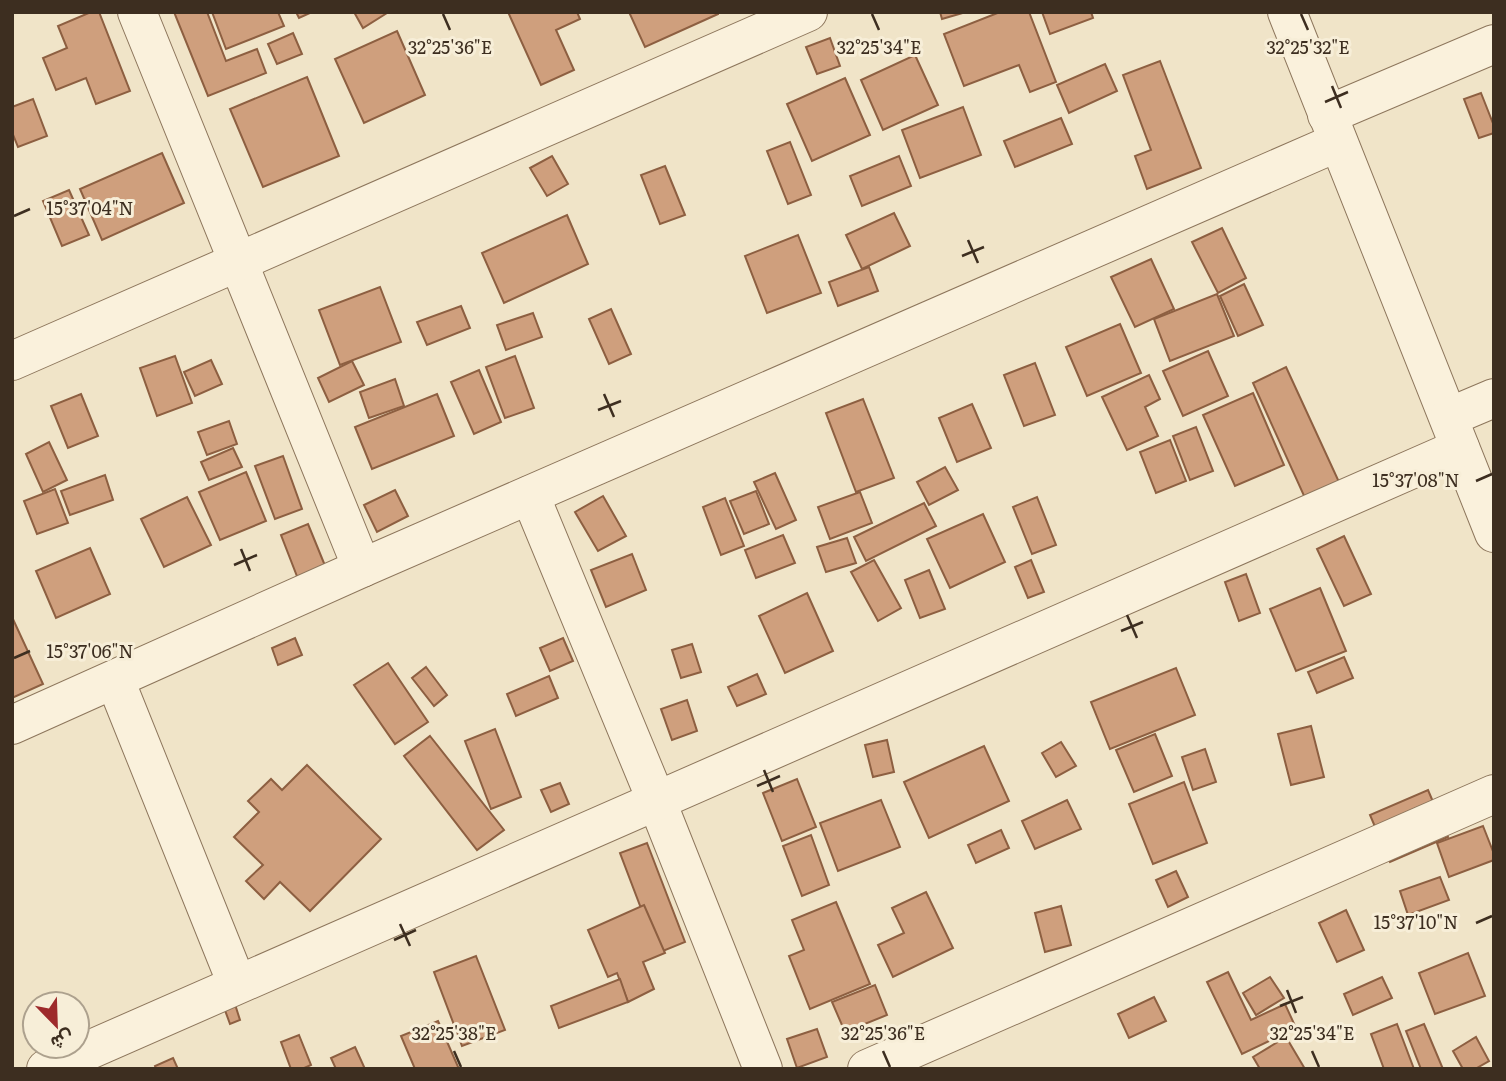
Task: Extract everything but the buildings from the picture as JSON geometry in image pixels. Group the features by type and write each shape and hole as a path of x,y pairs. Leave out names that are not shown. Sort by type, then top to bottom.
{"street":[{"path":"137,12 362,568"},
{"path":"12,362 808,12"},
{"path":"1287,12 1494,533"},
{"path":"12,725 530,495 1333,129 1494,44"},
{"path":"47,1069 657,802 1455,433 1494,398"},
{"path":"530,495 657,802 763,1069"},
{"path":"115,680 237,984"},
{"path":"867,1069 1494,794"}]}
